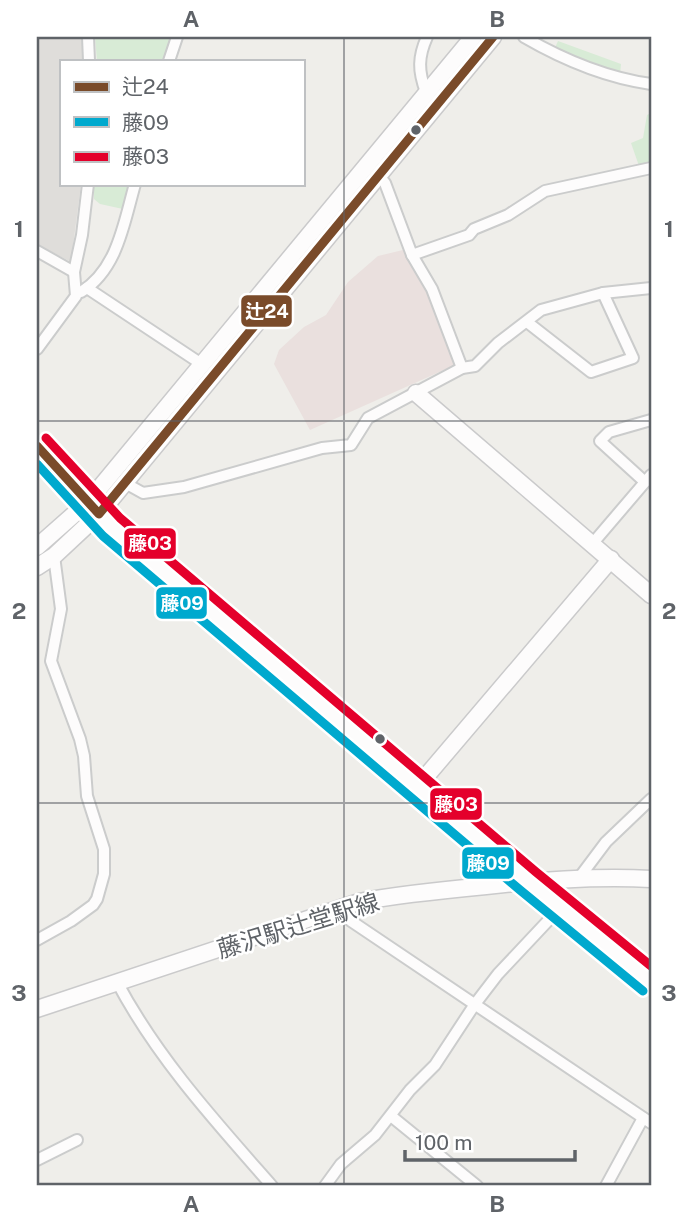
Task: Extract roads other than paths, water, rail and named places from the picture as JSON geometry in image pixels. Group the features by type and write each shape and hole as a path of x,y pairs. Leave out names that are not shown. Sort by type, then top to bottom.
{"street":[{"path":"88,37 89,60"},
{"path":"169,60 177,37"},
{"path":"426,92 419,74 419,62 427,37"},
{"path":"37,547 88,502 473,37"},
{"path":"37,567 54,556 99,514 493,37"},
{"path":"524,37 565,59 632,81 651,84"},
{"path":"367,163 385,183 412,255 432,289 462,368"},
{"path":"412,255 469,235 474,229 508,215 545,191 651,168"},
{"path":"76,296 74,272 88,186"},
{"path":"37,349 76,296 87,288 115,257 134,186"},
{"path":"37,251 74,272"},
{"path":"87,288 203,365"},
{"path":"125,483 143,494 174,489 322,448 351,445 368,418 462,368 475,366 498,343 541,310 603,293 651,288"},
{"path":"527,322 591,372 633,358 603,293"},
{"path":"416,393 651,595"},
{"path":"593,543 648,479 600,441 609,432 651,420"},
{"path":"37,446 111,527 651,982"},
{"path":"37,940 93,905 104,874 104,849 88,796 82,748 51,661 61,609 54,556"},
{"path":"417,787 611,559"},
{"path":"579,878 606,842 651,799"},
{"name":"藤沢駅辻堂駅線","path":"37,1009 359,902 408,893 528,881 579,878 651,879"},
{"path":"325,1186 341,1164 374,1135 435,1065 498,974 560,908"},
{"path":"338,909 351,921 649,1121 606,1186"},
{"path":"117,982 153,1044 198,1104 272,1186"},
{"path":"391,1115 477,1186"},
{"path":"37,1160 76,1140"}]}
